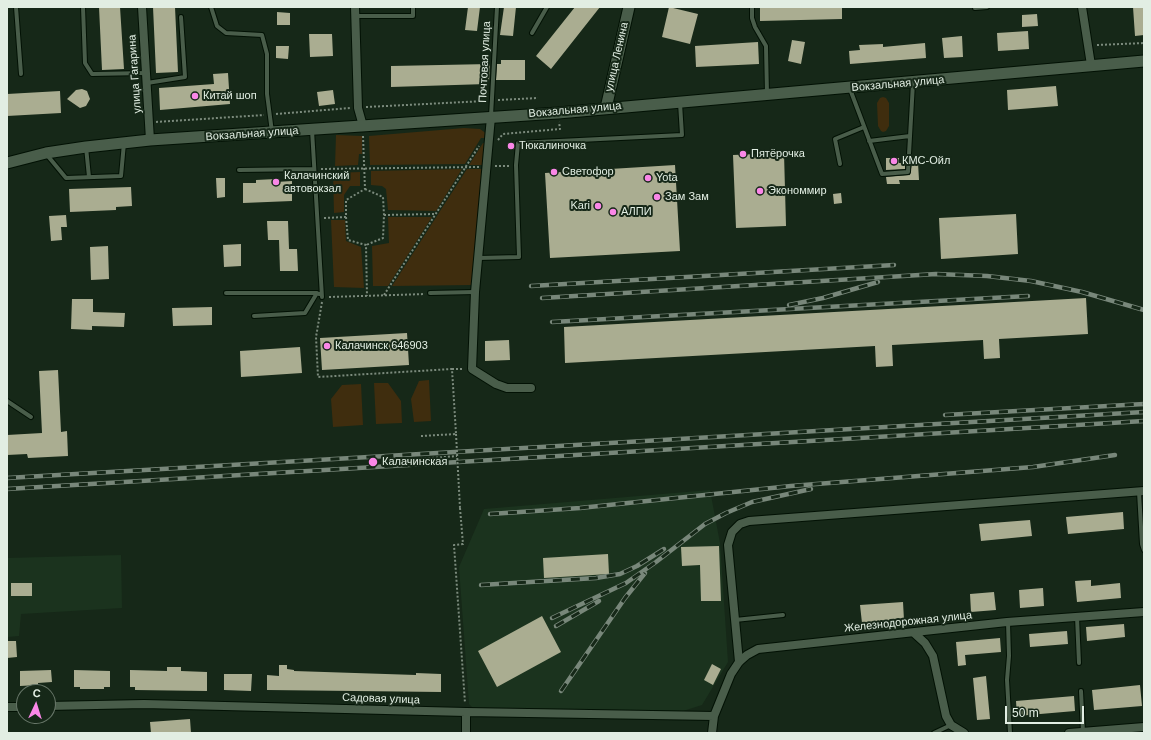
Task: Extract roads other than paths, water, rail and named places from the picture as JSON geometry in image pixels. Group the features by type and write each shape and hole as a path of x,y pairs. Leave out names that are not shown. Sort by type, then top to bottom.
{"main road":[{"name":"улица Ленина","path":"606,108 629,7"},
{"name":"Вокзальная улица","path":"7,163 46,153 86,146 150,140 558,112 913,83 1144,61"}],"street":[{"name":"улица Гагарина","path":"142,7 150,140"},
{"path":"355,7 354,16 358,108 363,126"},
{"path":"1082,7 1091,65"},
{"path":"491,117 475,292 472,369 496,384 507,388 531,388"},
{"path":"739,662 728,545 732,532 740,524 749,521 1142,491"},
{"name":"Железнодорожная улица","path":"712,733 714,716 730,674 739,662 747,655 758,650 1008,622 1144,612"},
{"path":"914,632 925,643 933,656 946,716 951,725 964,733"},
{"name":"Садовая улица","path":"56,706 144,704 466,712 714,716"},
{"path":"466,712 466,733"},
{"path":"1069,733 1144,727"}],"lane":[{"path":"16,7 21,74"},
{"path":"83,7 85,63 92,74 146,73"},
{"path":"211,7 217,26 226,33 262,36 267,54 267,94 272,132"},
{"path":"354,16 413,16 413,7"},
{"name":"Почтовая улица","path":"491,117 497,7"},
{"path":"532,33 547,7"},
{"path":"752,7 752,18 755,27 766,46 767,94"},
{"path":"975,8 987,7"},
{"path":"147,83 184,77 180,17"},
{"path":"850,88 882,174 908,172 913,83"},
{"path":"478,258 519,257 516,165 518,143 682,135 680,101"},
{"path":"840,164 836,139 864,127"},
{"path":"226,293 317,293 322,297 312,130"},
{"path":"869,141 910,136"},
{"path":"46,153 66,178 121,176 124,143"},
{"path":"86,146 90,177"},
{"path":"239,170 314,169"},
{"path":"430,293 475,292"},
{"path":"254,316 305,313 317,293"},
{"path":"7,400 30,417"},
{"path":"1142,491 1144,550"},
{"path":"734,620 783,615"},
{"path":"1077,617 1079,664"},
{"path":"1008,622 1009,656 1007,680 1010,733"},
{"path":"1081,691 1083,732"},
{"path":"934,733 951,725"}],"railway":[{"path":"531,286 894,265"},
{"path":"542,298 936,274 987,276 1031,281 1082,292 1144,310"},
{"path":"789,305 823,298 878,282"},
{"path":"552,322 1028,296"},
{"path":"945,415 1144,404"},
{"path":"7,478 1144,412"},
{"path":"7,489 1144,421"},
{"path":"490,514 580,508 791,486 1033,467 1115,455"},
{"path":"552,618 626,583 705,524 726,513 752,502 811,489"},
{"path":"481,585 596,578 620,574 637,566 664,549"},
{"path":"561,691 625,598 645,573"},
{"path":"556,626 599,601"}],"place":[{"name":"Китай шоп","path":"195,96"},
{"name":"Тюкалиночка","path":"511,146"},
{"name":"Пятёрочка","path":"743,154"},
{"name":"КМС-Ойл","path":"894,161"},
{"name":"Светофор","path":"554,172"},
{"name":"Yota","path":"648,178"},
{"name":"Калачинский автовокзал","path":"276,182"},
{"name":"Экономмир","path":"760,191"},
{"name":"Зам Зам","path":"657,197"},
{"name":"Kari","path":"598,206"},
{"name":"АЛПИ","path":"613,212"},
{"name":"Калачинск 646903","path":"327,346"},
{"name":"Калачинская","path":"373,462"}]}
